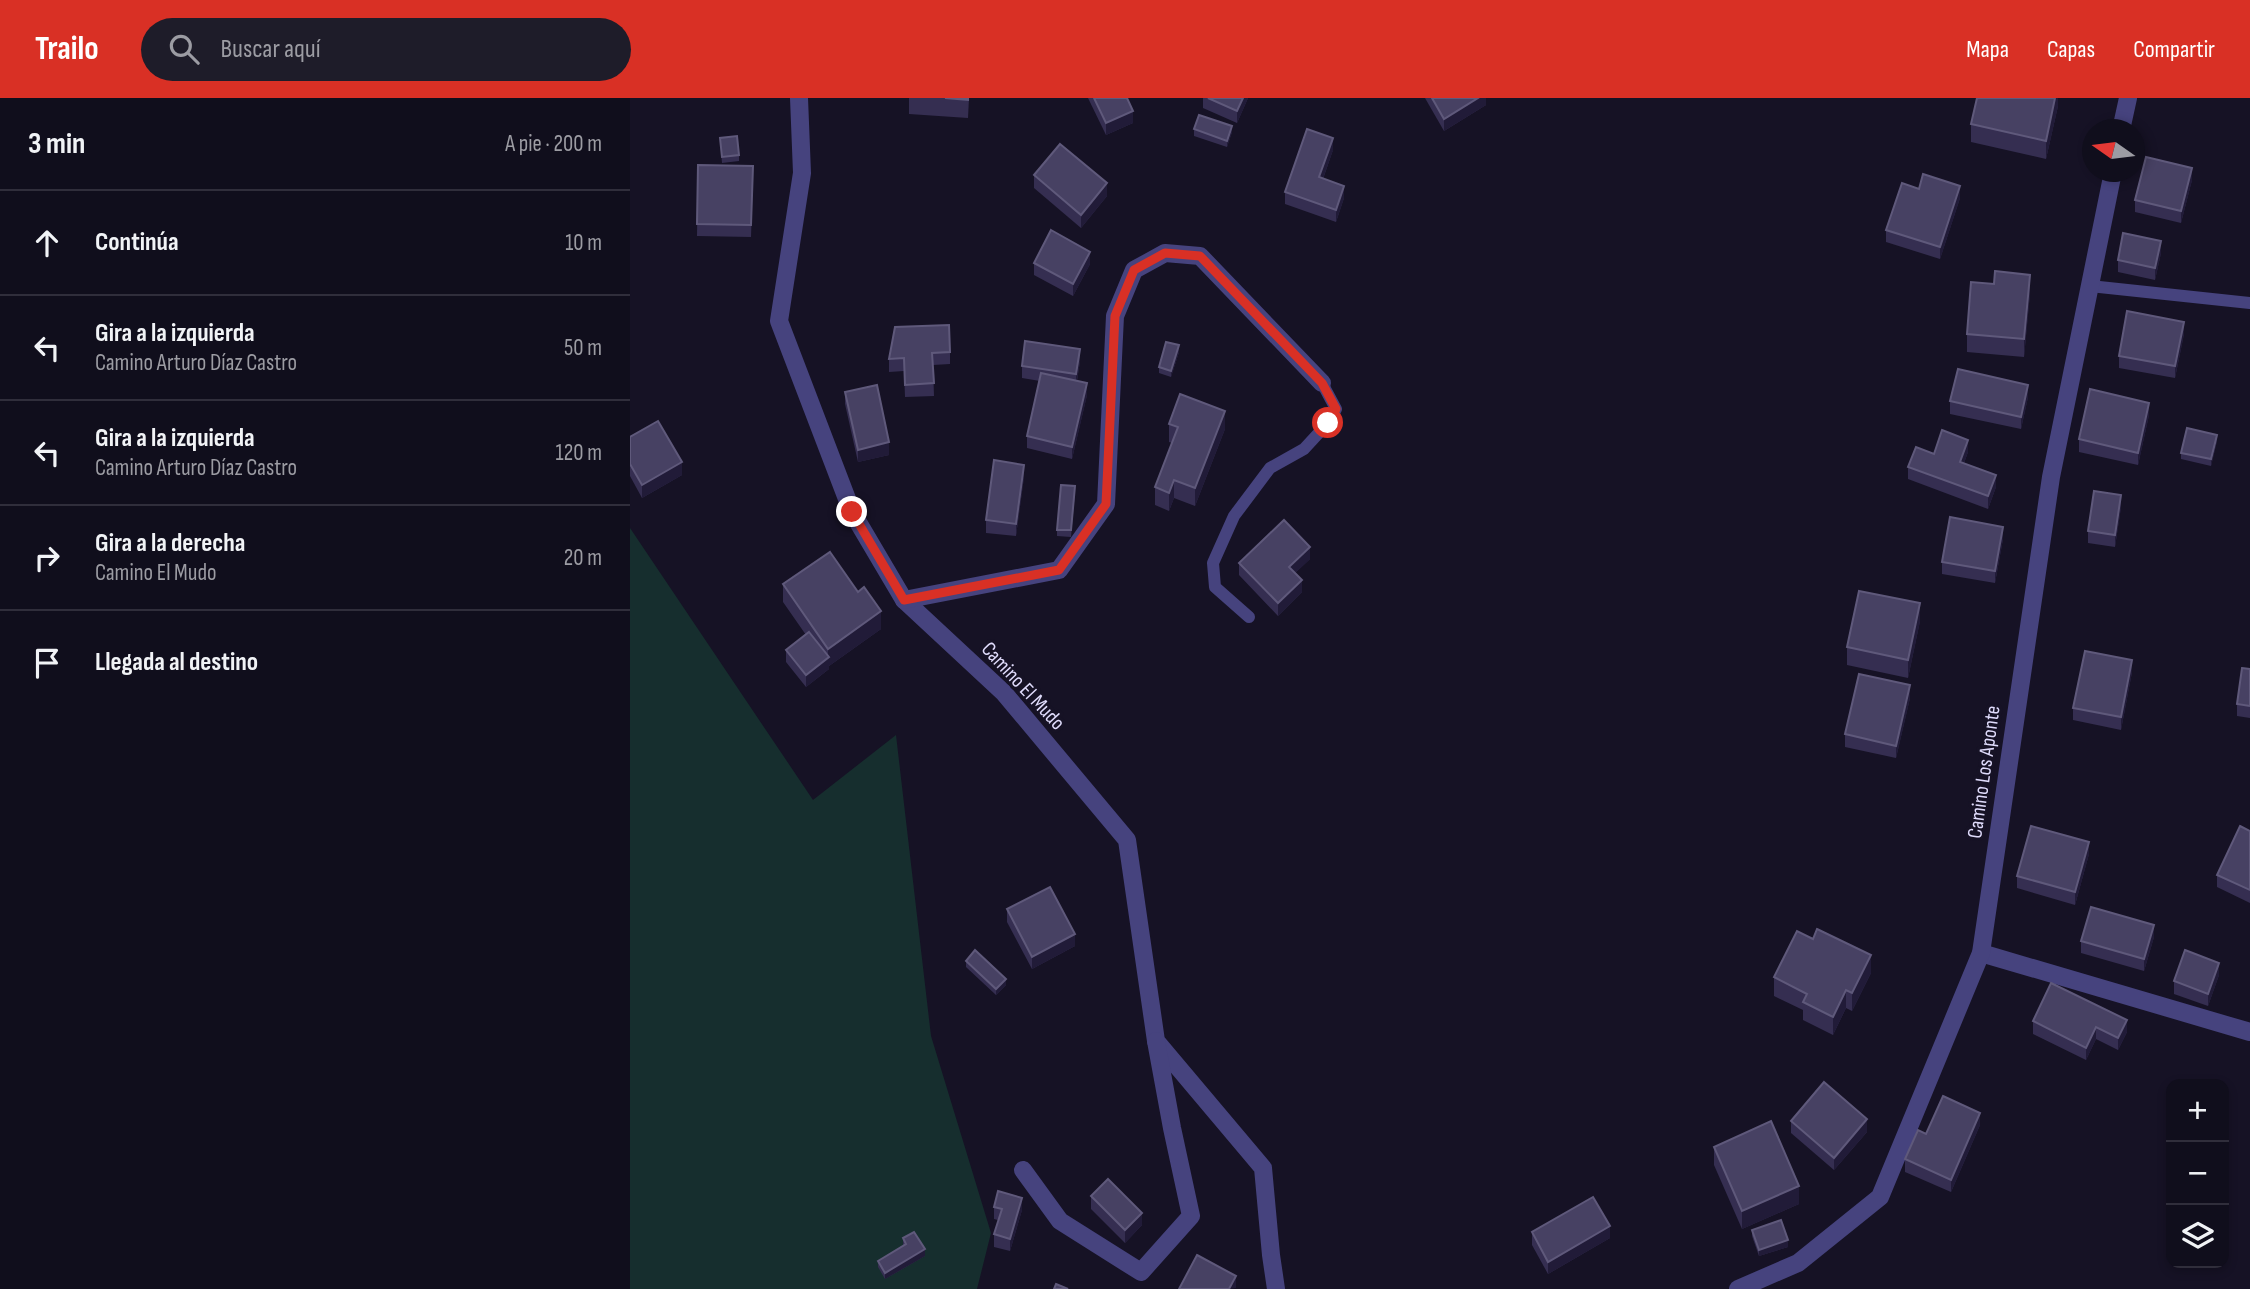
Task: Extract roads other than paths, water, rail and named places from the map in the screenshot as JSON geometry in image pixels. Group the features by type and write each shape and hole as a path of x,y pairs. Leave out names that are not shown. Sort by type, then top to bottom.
{"street":[{"name":"Camino El Mudo","path":"799,98 802,173 779,321 852,512 904,600 1004,693 1127,840 1156,1041 1191,1216 1141,1272 1060,1221 1023,1170"},
{"path":"2123,119 2128,98"},
{"name":"Camino Los Aponte","path":"1738,1289 1798,1263 1880,1197 1981,953 2051,477 2111,182"},
{"path":"904,600 1059,570 1106,504 1115,316 1134,270 1165,253 1200,256 1322,383"},
{"path":"1981,953 2250,1032"},
{"path":"1156,1041 1264,1168 1276,1289"}],"lane":[{"path":"2090,286 2250,303"},
{"path":"1249,617 1215,587 1213,563 1234,516 1270,468 1304,449 1328,423 1336,409 1322,383"}]}
